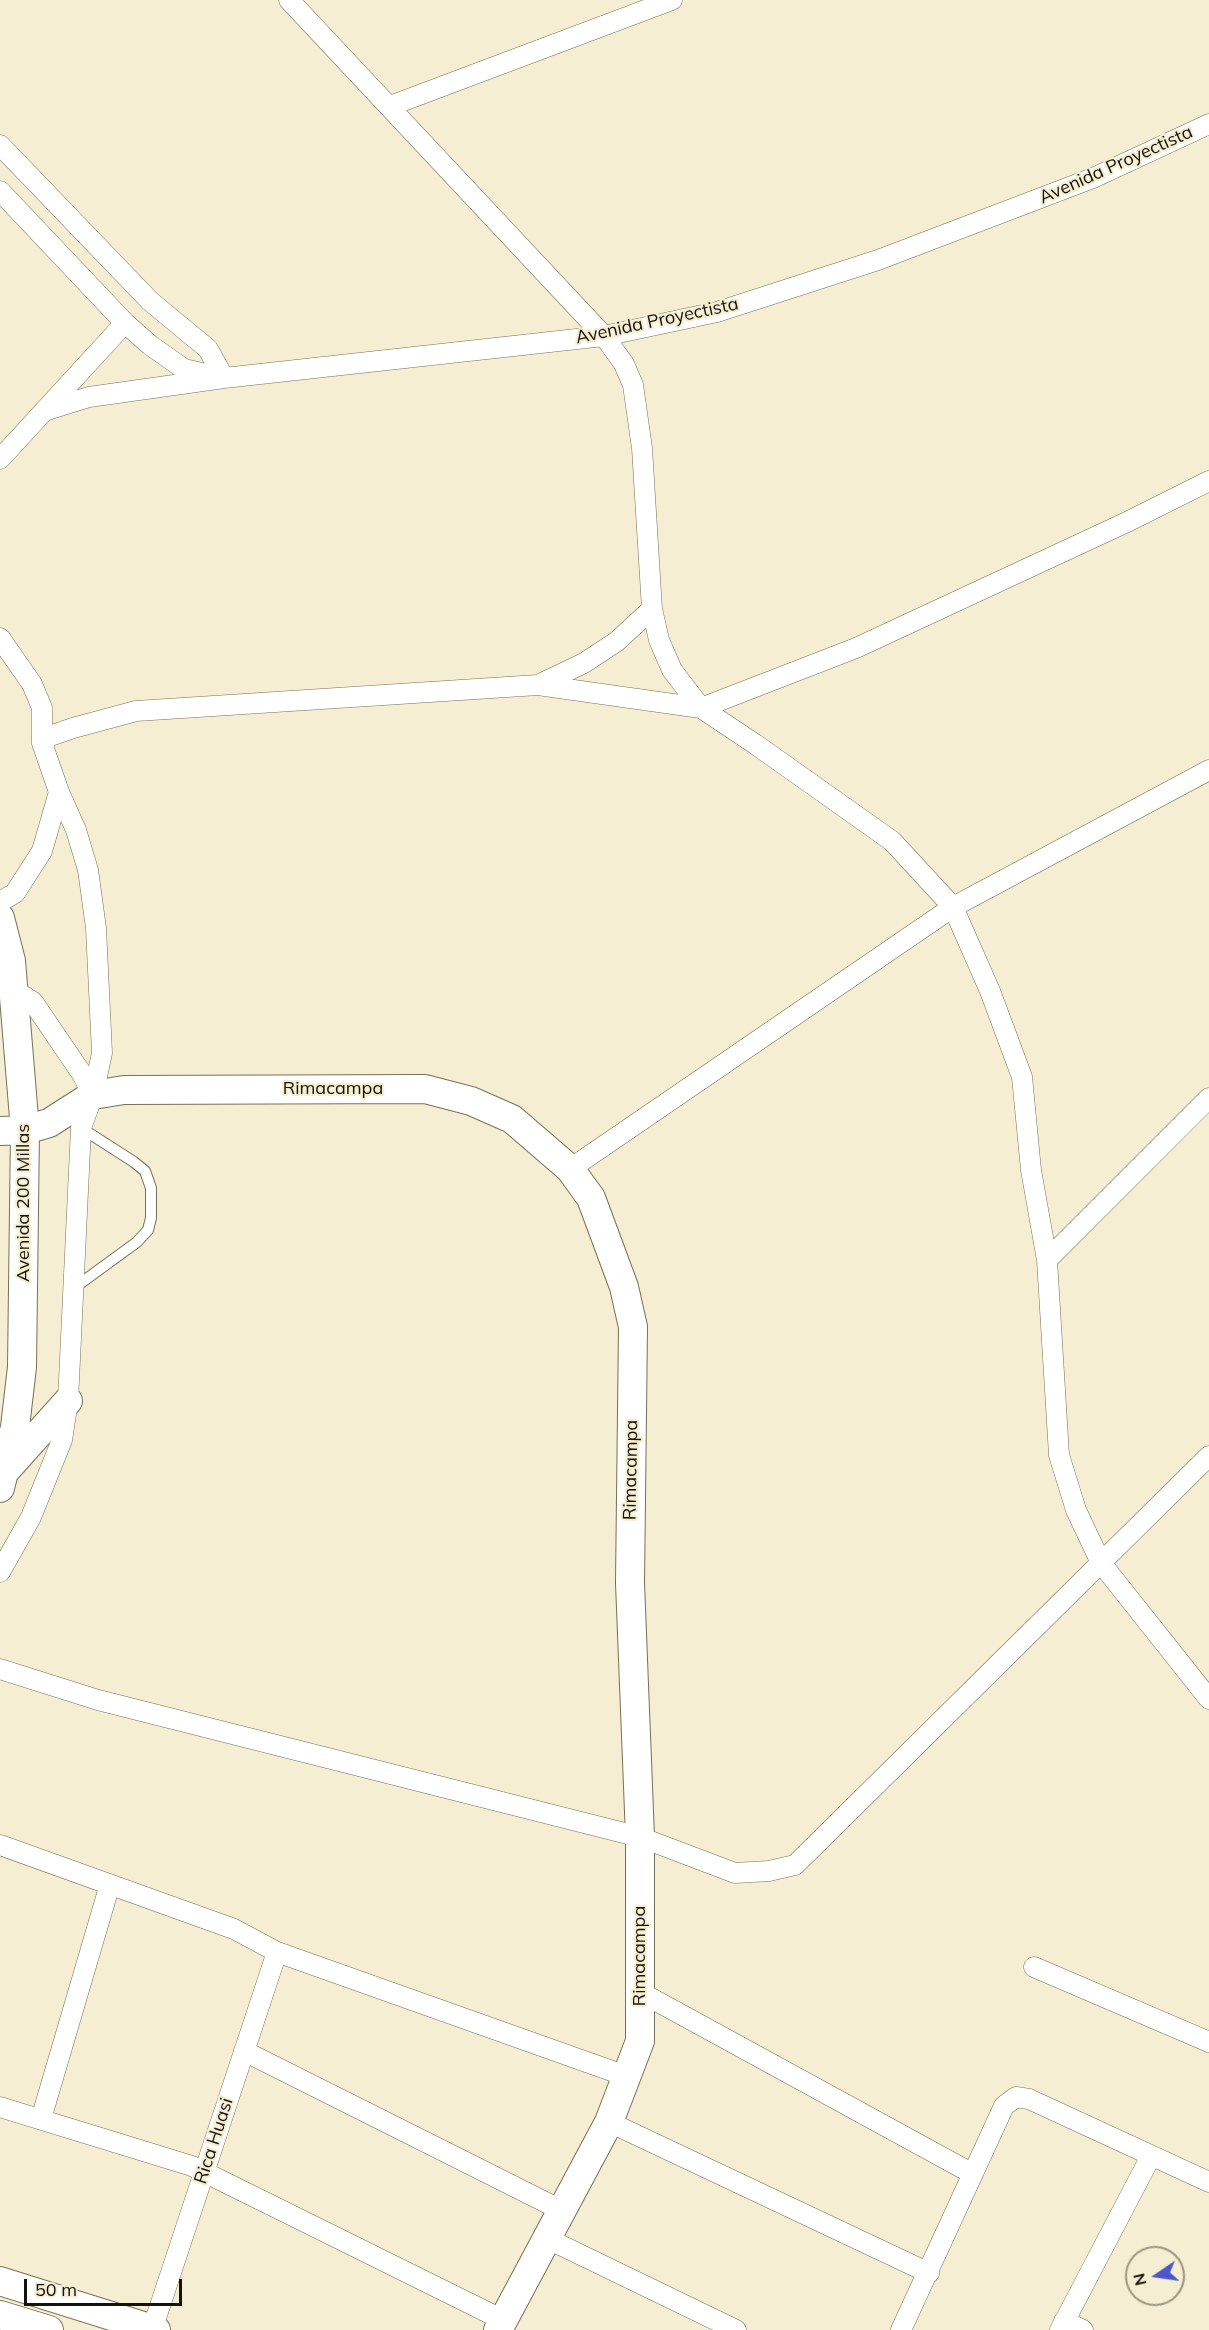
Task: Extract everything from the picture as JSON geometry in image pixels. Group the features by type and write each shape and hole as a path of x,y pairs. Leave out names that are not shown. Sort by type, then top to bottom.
{"street":[{"path":"289,0 604,336 624,364 633,385 642,448 652,609 659,640 672,670 701,708 892,841 953,907 990,991 1022,1077 1031,1170 1047,1260 1059,1455 1076,1510 1101,1563 1209,1699"},
{"path":"390,106 672,0"},
{"name":"Avenida Proyectista","path":"0,191 125,323 150,345 184,369 224,378 604,336 717,312 878,260 1094,178 1209,124"},
{"path":"0,145 150,301 208,349 224,378 89,397 44,411"},
{"path":"0,459 125,323"},
{"path":"42,743 50,736 73,728 136,711 538,685 701,708 856,648 1127,522 1209,481"},
{"path":"538,685 584,663 616,642 652,609"},
{"path":"0,638 32,684 42,708 42,743 59,792 76,830 88,870 96,928 102,1053 93,1095 81,1128 68,1401 62,1440 32,1517 1,1568"},
{"path":"570,1169 953,907 1209,770"},
{"path":"0,902 15,893 42,851 59,792"},
{"name":"Avenida 200 Millas","path":"0,918 11,961 14,990 12,1131 22,1367 8,1426 3,1480"},
{"path":"14,990 33,1002 82,1074 93,1095"},
{"name":"Rimacampa","path":"12,1131 49,1124 93,1095 136,1090 425,1089 471,1101 512,1119 570,1169 591,1198 624,1287 633,1327 630,1583 640,1837 640,2041 609,2122 501,2325"},
{"path":"1047,1260 1209,1098"},
{"path":"3,1480 68,1401"},
{"path":"0,1669 98,1700 640,1837 735,1873 769,1871 795,1865 1209,1456"},
{"path":"0,1845 234,1929 277,1952 626,2076"},
{"path":"41,2119 110,1884"},
{"name":"Rica Huasi","path":"154,2329 203,2172 277,1952"},
{"path":"1034,1967 1209,2042"},
{"path":"640,1992 973,2174"},
{"path":"244,2051 561,2210"},
{"path":"901,2330 1005,2106 1016,2097 1029,2100 1209,2182"},
{"path":"0,2107 192,2166 501,2325"},
{"path":"609,2122 929,2273"},
{"path":"1083,2330 1062,2325 1151,2156"},
{"path":"546,2238 736,2330"},
{"path":"0,2281 154,2329"},
{"path":"0,2315 49,2330"}],"lane":[{"path":"74,1288 137,1242 148,1230 151,1218 151,1188 145,1172 134,1162 81,1128"}]}
